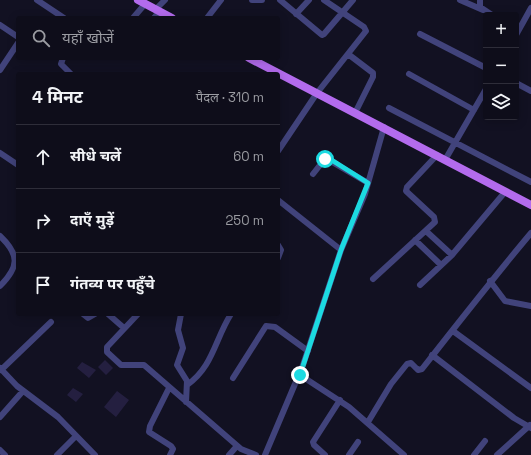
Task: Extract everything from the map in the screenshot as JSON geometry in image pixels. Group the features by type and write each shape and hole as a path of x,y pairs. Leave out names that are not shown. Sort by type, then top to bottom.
{"main road":[{"path":"141,2 156,13 166,16"},
{"path":"253,60 276,72"},
{"path":"280,74 384,127 531,206"}],"street":[{"path":"37,0 61,16"},
{"path":"156,13 164,0"},
{"path":"208,16 220,0"},
{"path":"252,0 262,0"},
{"path":"280,0 322,35 353,0"},
{"path":"296,14 309,0"},
{"path":"280,141 366,29 324,0"},
{"path":"460,0 487,12"},
{"path":"480,0 480,7 483,10"},
{"path":"134,16 141,2"},
{"path":"519,29 528,19 531,8"},
{"path":"0,25 16,37"},
{"path":"420,34 483,66"},
{"path":"0,70 16,46"},
{"path":"348,54 373,73 373,77 355,113"},
{"path":"62,60 61,64 69,72"},
{"path":"410,74 474,110"},
{"path":"518,84 531,91"},
{"path":"445,160 483,94"},
{"path":"388,108 531,182"},
{"path":"265,455 300,375 341,250 368,183 384,127"},
{"path":"0,153 16,164"},
{"path":"373,279 415,240 433,226 436,219 407,194 406,189 437,155"},
{"path":"313,174 324,160 327,159 368,183"},
{"path":"420,285 452,255 505,192"},
{"path":"280,202 341,250"},
{"path":"426,231 452,255"},
{"path":"368,422 391,384 407,364 411,363 420,370 531,233"},
{"path":"1,285 14,271 15,262 12,249 2,240"},
{"path":"415,240 441,265"},
{"path":"490,282 505,301 531,306"},
{"path":"110,316 124,328"},
{"path":"136,316 107,347 107,352 121,365 144,365 237,446 246,452 256,455"},
{"path":"181,316 178,330 183,348 177,365 188,385 186,402"},
{"path":"188,385 203,372 230,316"},
{"path":"51,322 1,369 23,390 58,417 95,455"},
{"path":"233,378 266,326 274,328 308,351"},
{"path":"453,331 531,388"},
{"path":"432,355 514,418 530,426 497,455"},
{"path":"300,375 340,400 368,422 404,455"},
{"path":"169,388 150,426 149,432 171,446 173,449 170,455"},
{"path":"0,417 23,390"},
{"path":"325,455 314,445 313,442 340,400"},
{"path":"57,455 76,436"},
{"path":"474,455 485,441"},
{"path":"349,455 358,442"},
{"path":"229,455 237,446"},
{"path":"0,450 5,455"}],"building":[{"path":"105,360 113,368 106,375 98,367"},
{"path":"82,362 96,370 89,378 77,368"},
{"path":"73,388 83,394 76,402 67,395"},
{"path":"117,391 129,400 116,417 104,407"}],"route":[{"path":"300,375 341,250 365,194 368,183 330,159 325,159"}]}
